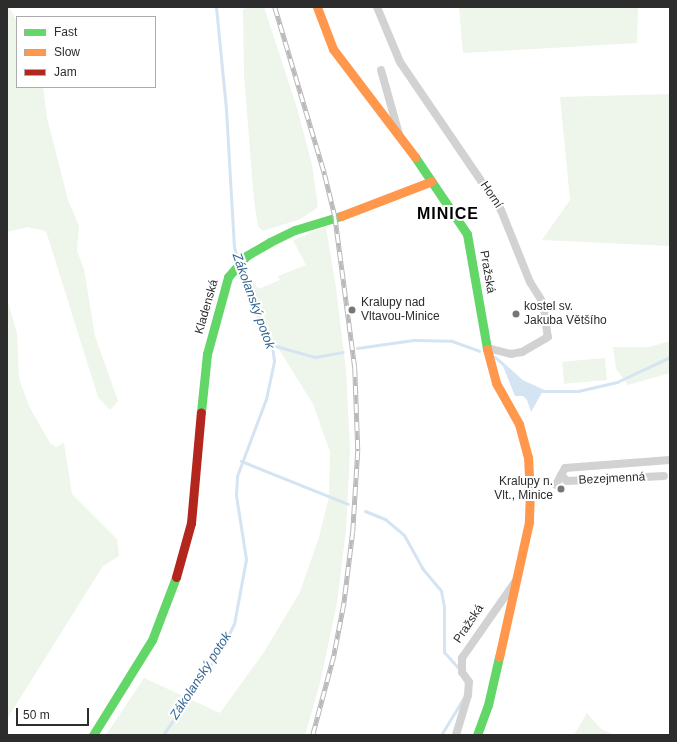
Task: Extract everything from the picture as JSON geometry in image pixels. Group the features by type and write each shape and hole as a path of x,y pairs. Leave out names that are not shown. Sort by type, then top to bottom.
{"main road":[{"name":"Pražská","path":"316,7 334,49 432,181 467,234 487,348 496,383 519,424 528,457 529,522 518,578 488,705 477,735"},
{"name":"Kladenská","path":"93,735 152,640 178,570 191,523 207,354 228,277 246,256 295,230 353,212 432,181"}],"street":[{"name":"Horní","path":"377,7 400,62 501,210 530,282 543,303 548,336 522,352 511,354 487,348"},
{"path":"381,70 400,137"},
{"path":"556,485 565,468 670,460"},
{"name":"Bezejmenná","path":"561,475 567,481 664,476"},
{"name":"Pražská","path":"456,735 468,695 469,682 462,672 462,658 518,578"}],"shaded area":[{"path":"7,7 9,7 16,20 16,88 43,88 47,118 68,200 79,226 77,251 84,269 95,336 118,401 110,410 98,397 46,231 27,227 7,232"},
{"path":"264,7 297,108 312,165 318,207 301,219 263,231 258,226 254,201 244,75 243,9"},
{"path":"459,7 638,7 637,43 463,53"},
{"path":"670,94 670,246 542,240 570,200 560,97"},
{"path":"326,227 336,288 346,370 350,451 346,530 337,603 320,683 305,735 106,735 144,678 220,713 264,652 300,592 319,537 329,497 330,452 313,404 270,335 256,317 245,291 244,267 258,289 280,280 278,276 306,265 293,240"},
{"path":"7,299 17,333 19,379 30,408 50,443 56,447 64,443 72,494 117,539 119,556 103,566 7,719"},
{"path":"670,341 670,373 628,385 616,369 613,347 649,347"},
{"path":"605,358 607,380 564,384 562,362"},
{"path":"587,713 601,729 615,735 574,735"}],"water":[{"path":"501,361 522,381 543,391 531,412 527,400 523,396 515,396"}],"waterway":[{"name":"Zákolanský potok","path":"216,7 226,109 234,247 238,261"},
{"name":"Zákolanský potok","path":"163,735 224,645 234,624 246,559 236,495 237,476 266,399 274,361 272,345 249,296 240,268"},
{"path":"357,348 413,340 452,341 479,351"},
{"path":"272,345 315,357 343,352"},
{"path":"495,357 522,381 543,391 578,391 617,382 670,357"},
{"path":"241,461 348,504"},
{"path":"365,511 385,519 404,535 422,568 441,591 444,607 444,652 461,671"},
{"path":"441,735 463,699"}],"railway":[{"path":"275,7 325,175 335,216 355,368 358,451 353,531 344,604 334,656 313,735"}],"traffic: fast":[{"path":"415,157 467,234 487,349"},
{"path":"201,412 207,354 228,277 246,256 270,242 295,230 341,216"},
{"path":"93,735 152,640 176,577"},
{"path":"477,735 488,705 499,657"}],"traffic: slow":[{"path":"317,7 333,49 415,157"},
{"path":"341,216 432,181"},
{"path":"487,349 496,383 519,424 528,457 530,490 529,522 499,657"}],"traffic: jam":[{"path":"176,577 191,523 201,412"}],"place":[{"name":"Kralupy nad Vltavou-Minice","path":"352,310"},
{"name":"kostel sv. Jakuba Většího","path":"516,314"},
{"name":"Kralupy n. Vlt., Minice","path":"561,489"}],"district":[{"name":"MINICE","path":"448,214"}]}
